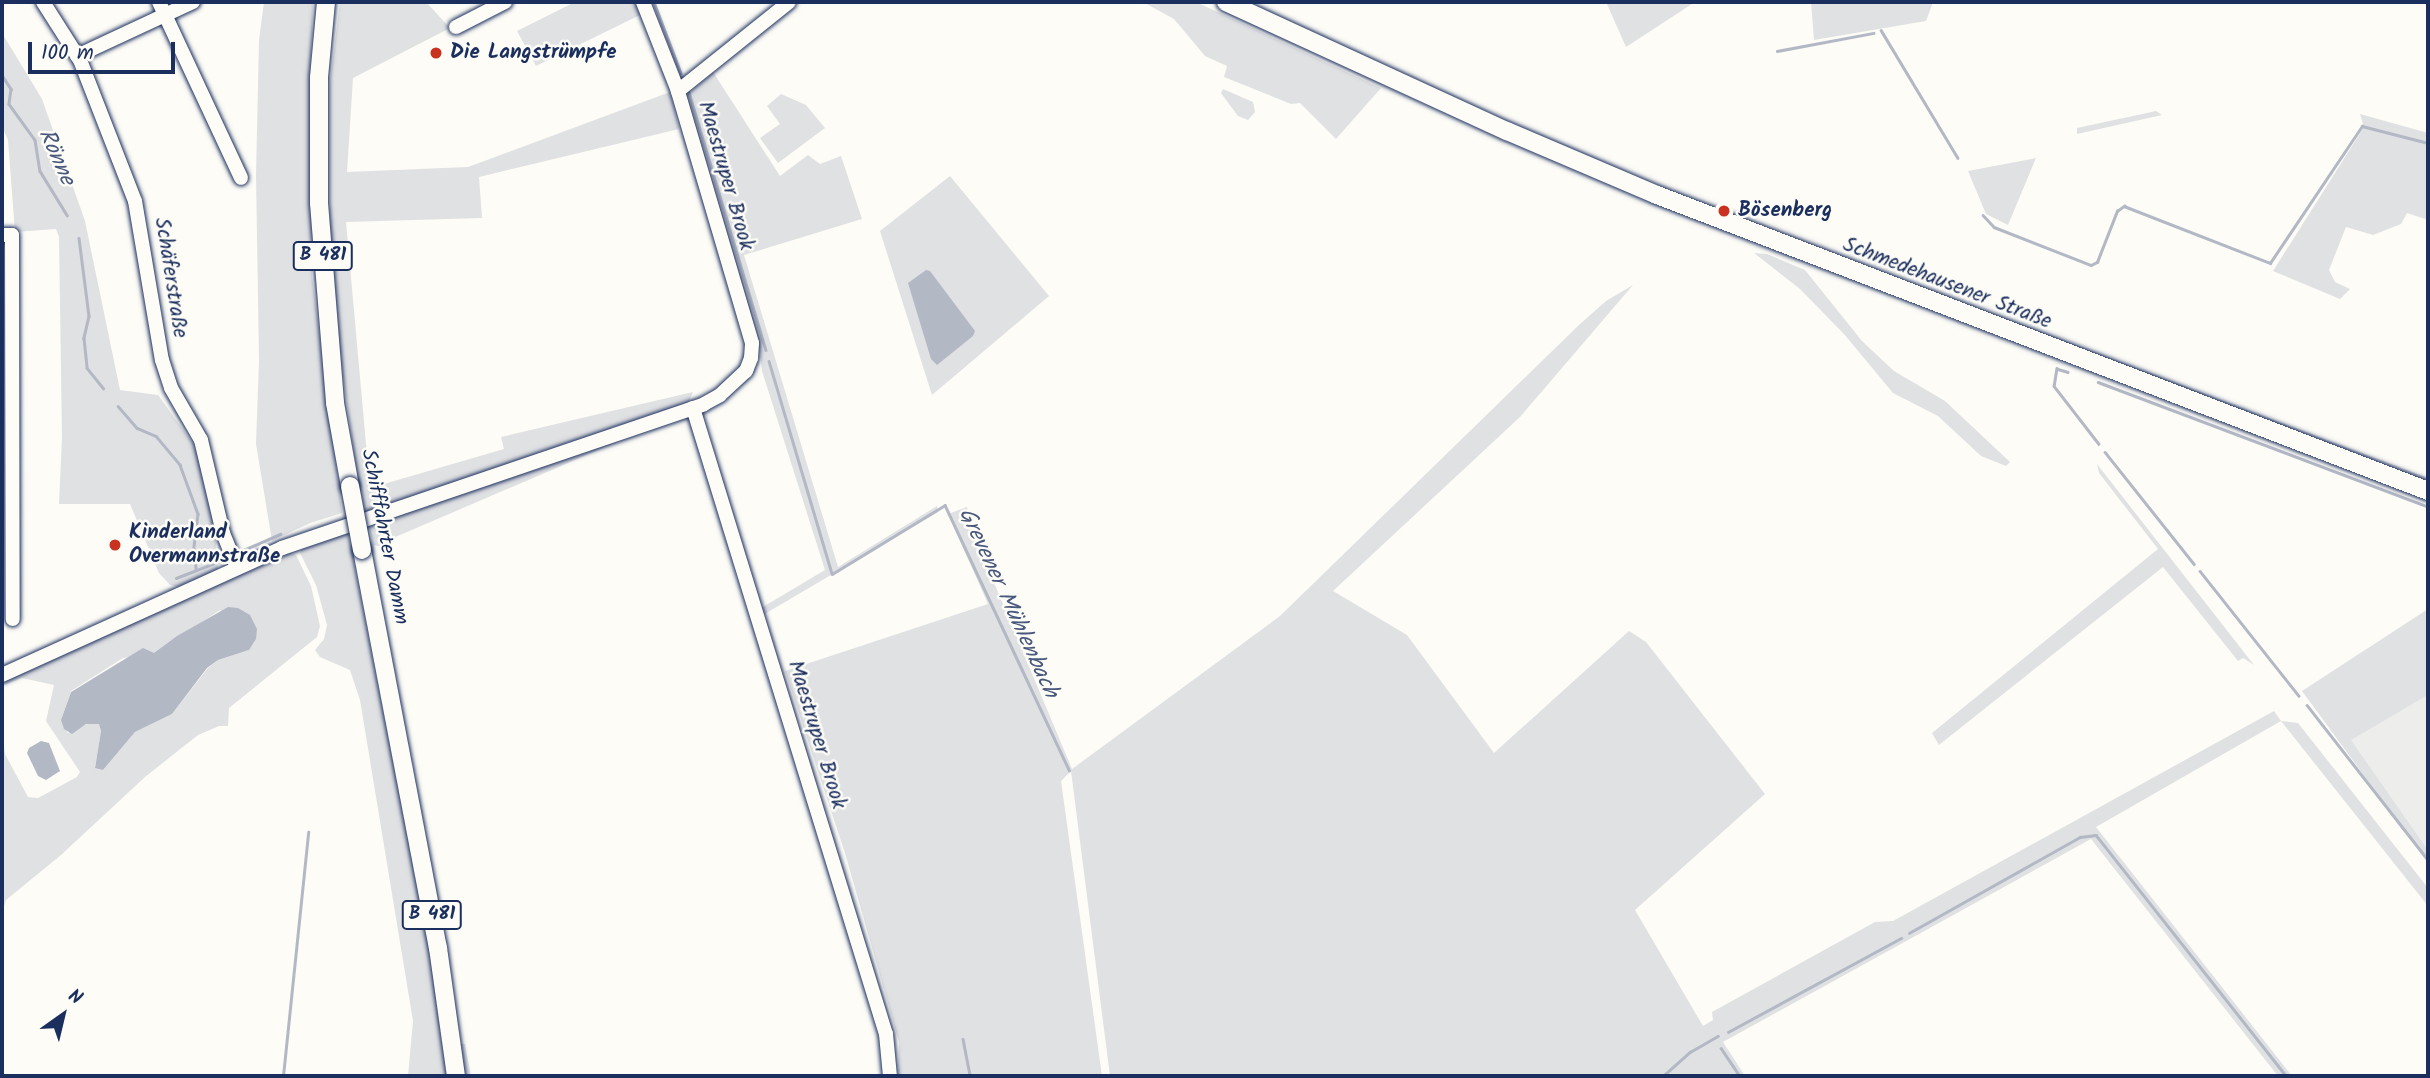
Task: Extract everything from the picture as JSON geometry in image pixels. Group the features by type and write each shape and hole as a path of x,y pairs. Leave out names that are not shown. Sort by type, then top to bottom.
{"main road":[{"name":"Schifffahrter Damm","path":"326,2 319,78 320,203 335,403 436,934 456,1076"},
{"name":"Schmedehausener Straße","path":"1226,2 1507,131 1657,195 2428,491"}],"street":[{"name":"Schäferstraße","path":"43,2 77,56 135,201 162,360 172,388 201,440 223,533 237,567"},
{"path":"77,56 162,8 193,2"},
{"path":"456,27 489,6 505,2"},
{"name":"Maestruper Brook","path":"2,675 237,567 371,516 693,408 720,395 746,371 751,358 752,343 678,92 643,2"},
{"name":"Maestruper Brook","path":"678,92 789,2"},
{"path":"162,8 242,178"},
{"path":"7,235 7,528 13,619"},
{"name":"Maestruper Brook","path":"693,408 887,1034 890,1076"}],"shaded area":[{"path":"264,2 313,2 310,81 312,276 342,513 310,523 272,541 256,444 259,361 256,175 259,40"},
{"path":"340,2 426,2 450,28 353,78 347,172 468,167 670,92 679,129 479,177 482,218 346,222 370,488 504,449 501,437 693,392 689,401 645,430 393,538 384,547 373,545 359,486 335,321 330,221 330,83"},
{"path":"575,2 637,2 642,14 536,66 517,31"},
{"path":"1143,2 1196,2 1381,88 1336,139 1300,103 1291,104 1224,77 1227,66 1205,56 1174,19"},
{"path":"1606,2 1695,2 1626,47"},
{"path":"1811,2 1933,2 1926,21 1814,40"},
{"path":"2,33 42,99 85,221 120,390 158,395 200,453 213,512 218,569 180,587 170,585 159,573 130,504 59,504 62,437 59,237 56,229 15,232 8,140 2,126"},
{"path":"713,72 780,176 808,155 820,164 841,156 862,219 744,255 838,567 937,506 938,512 763,615 761,608 825,570 762,371 760,351 685,97"},
{"path":"1223,89 1253,102 1255,112 1248,120 1238,116 1221,93"},
{"path":"781,94 806,105 825,128 778,163 760,138 780,124 767,106"},
{"path":"2156,111 2162,115 2077,134 2077,128"},
{"path":"2360,114 2428,133 2428,220 2407,213 2401,224 2373,235 2346,227 2329,270 2335,282 2350,289 2340,299 2273,271 2364,127"},
{"path":"2036,158 2008,225 1986,214 1968,171"},
{"path":"950,176 1049,296 932,395 880,231"},
{"path":"1779,233 2428,478 2428,485"},
{"path":"1754,253 1767,254 1805,270 1862,341 1894,371 1945,401 2010,462 2006,466 1981,456 1938,416 1893,393 1844,334 1800,289"},
{"path":"926,270 930,271 975,331 973,336 937,365 931,359 908,283"},
{"path":"1633,285 1520,417 1333,591 1407,635 1494,753 1629,631 1646,642 1765,794 1635,910 1703,1026 1713,1020 1712,1012 1875,922 1893,921 2274,711 2281,721 2096,827 2292,1076 2278,1076 2091,839 1723,1042 1745,1076 1110,1076 1071,771 1061,781 1102,1076 898,1076 899,1042 845,853 785,671 988,604 948,514 967,507 982,554 1072,769 1280,616 1580,324 1606,301"},
{"path":"2097,464 2254,665 2243,658 2238,661 2163,567 1939,745 1932,733 2158,549 2099,473"},
{"path":"348,533 431,956 441,1041 465,1044 471,1076 408,1076 413,1021 360,700 350,670 320,657 315,650 324,639 327,625 316,585 300,553 303,547"},
{"path":"288,552 296,555 311,586 320,626 317,637 229,708 228,726 219,726 198,735 145,777 61,855 6,900 2,913 2,728 5,754 28,797 38,798 77,777 80,772 46,721 54,685 22,678 2,686 2,680","holes":["220,610 249,650 218,660 208,668 172,714 135,732 103,770 95,767 101,731 99,723 93,721 68,733 61,720 71,691 123,658 154,654"]},
{"path":"228,607 238,608 250,615 257,629 256,639 249,650 218,660 207,668 172,714 135,732 103,770 95,768 101,731 99,724 86,724 72,734 64,729 61,720 71,692 143,648 154,653 177,636"},
{"path":"2428,609 2428,695 2351,740 2428,850 2428,863 2302,691"},
{"path":"2428,695 2428,850 2350,739"},
{"path":"2281,721 2298,723 2428,888 2428,906"},
{"path":"41,741 49,743 60,771 46,780 38,776 27,753 29,748"}],"waterway":[{"name":"Grevener Mühlenbach","path":"654,2 681,73"},
{"path":"1881,30 1958,158"},
{"path":"1777,51 1873,33"},
{"name":"Rönne","path":"2,75 11,89 9,104 35,140 40,171 67,215"},
{"name":"Grevener Mühlenbach","path":"689,92 766,350"},
{"path":"1983,215 1994,227 2091,265 2097,262 2117,211 2124,206 2270,263 2362,126 2428,143"},
{"name":"Rönne","path":"79,238 89,316 84,338 87,368 103,388"},
{"name":"Grevener Mühlenbach","path":"769,361 832,574 945,505 1069,770"},
{"path":"2057,368 2054,386 2099,444"},
{"path":"2058,369 2068,372"},
{"path":"2098,382 2428,507"},
{"name":"Rönne","path":"118,406 137,428 156,436 180,465 198,514 194,549 196,569"},
{"path":"2105,452 2194,564"},
{"name":"Rönne","path":"239,552 280,534"},
{"name":"Rönne","path":"176,578 225,559"},
{"path":"2200,571 2299,696"},
{"path":"2307,705 2428,860"},
{"path":"283,1076 308,832"},
{"path":"1909,933 2080,837 2096,835 2286,1076"},
{"path":"1728,1032 1901,938"},
{"path":"1663,1076 1690,1052 1718,1036"},
{"path":"963,1039 970,1076"},
{"path":"1721,1048 1740,1076"}],"place":[{"name":"Die Langstrümpfe","path":"436,53"},
{"name":"Bösenberg","path":"1724,211"},
{"name":"Kinderland Overmannstraße","path":"115,545"}]}
